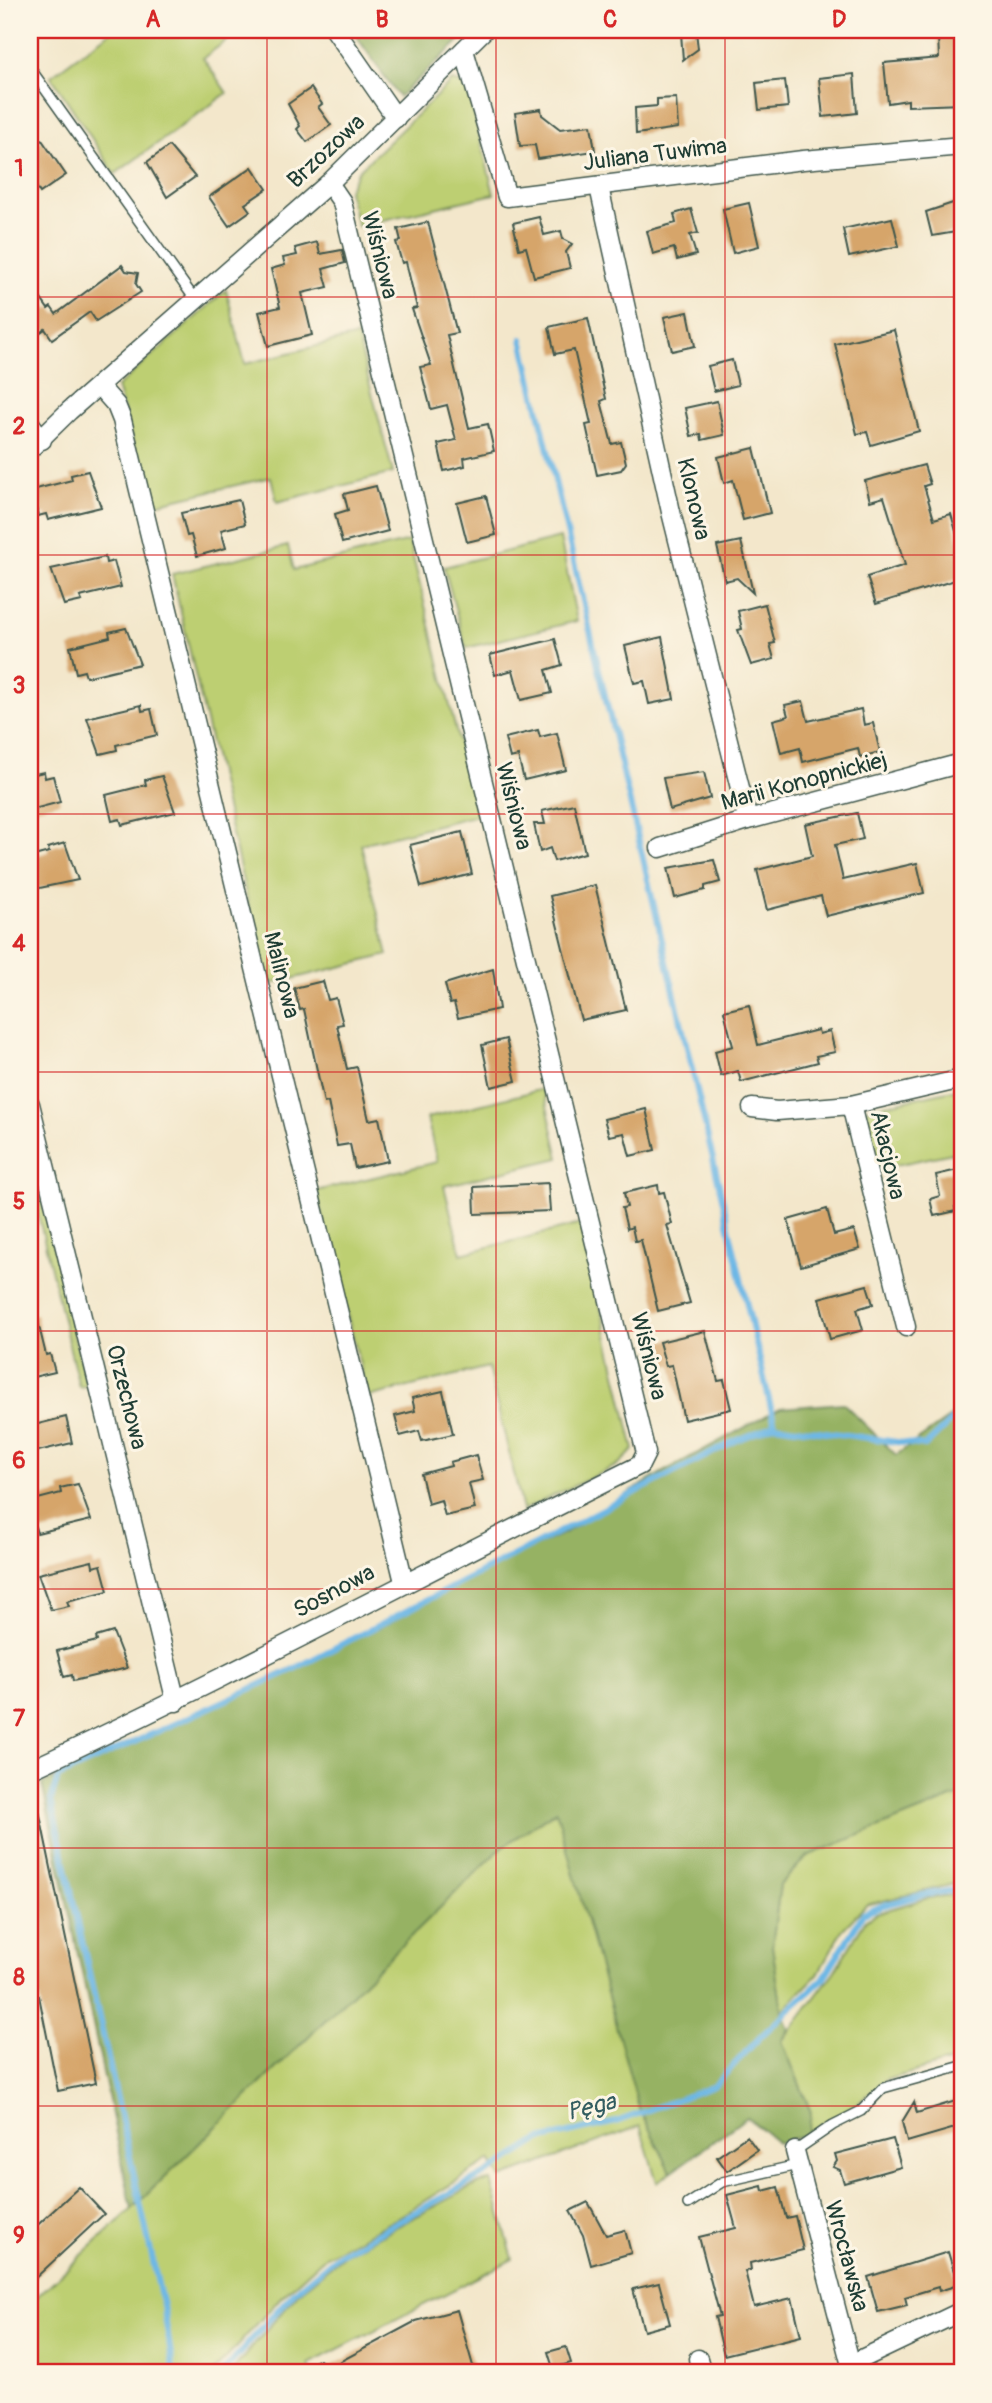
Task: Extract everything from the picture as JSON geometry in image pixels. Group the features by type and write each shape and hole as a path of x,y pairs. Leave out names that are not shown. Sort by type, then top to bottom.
{"street":[{"path":"335,30 396,118"},
{"name":"Brzozowa","path":"36,445 329,183 484,30"},
{"name":"Juliana Tuwima","path":"464,50 507,197 803,160 962,146"},
{"name":"Wiśniowa","path":"329,183 342,202 645,1443"},
{"name":"Klonowa","path":"599,187 671,512 748,820"},
{"name":"Malinowa","path":"99,386 116,405 122,419 404,1582"},
{"path":"30,423 36,445"},
{"name":"Marii Konopnickiej","path":"660,848 748,820 962,763"},
{"name":"Akacjowa","path":"906,1327 851,1105 962,1079"},
{"name":"Orzechowa","path":"30,1104 176,1702"},
{"path":"752,1108 777,1111 851,1105"},
{"name":"Sosnowa","path":"30,1770 176,1702 404,1582 640,1465 646,1453 645,1443"},
{"name":"Wrocławska","path":"796,2158 852,2369"},
{"path":"852,2369 962,2311"}],"lane":[{"path":"30,68 196,301"},
{"path":"688,2204 722,2182 796,2158 833,2125 861,2111 883,2088 962,2066"}],"green space":[{"path":"113,30 241,30 203,58 227,93 115,174 51,76"},
{"path":"352,30 471,30 399,97"},
{"path":"452,81 467,85 494,194 358,226 348,191 358,171"},
{"path":"226,290 245,364 357,336 393,473 277,502 271,477 151,505 117,387"},
{"path":"560,538 577,621 466,648 444,567"},
{"path":"409,541 477,815 361,844 388,955 267,985 172,574 288,546 294,570"},
{"path":"543,1089 559,1158 444,1186 461,1254 581,1224 634,1450 618,1465 523,1510 488,1367 368,1397 316,1191 437,1162 427,1118"},
{"path":"962,1090 962,1151 872,1170 862,1112"},
{"path":"30,1149 86,1386 79,1387 30,1180"},
{"path":"843,1403 896,1455 962,1409 962,1794 807,1856 780,1885 772,1946 782,2011 789,2029 782,2041 811,2113 808,2134 778,2143 747,2117 671,2172 639,2108 556,1810 501,1848 132,2209 42,1784 380,1627 481,1572 566,1532 663,1472 780,1408"},
{"path":"962,1794 962,1882 866,1905 842,1930 818,1974 782,2011 772,1946 780,1885 807,1856"},
{"path":"557,1810 639,2108 671,2172 657,2182 640,2126 501,2178 490,2160 394,2220 326,2256 281,2297 213,2373 49,2373 30,2360 30,2303 132,2209 501,1848"},
{"path":"962,1894 962,2058 886,2080 851,2109 822,2123 808,2134 811,2112 782,2041 834,1972 865,1921 877,1913 928,1898"},
{"path":"491,2181 513,2259 309,2364 312,2373 230,2373 297,2294 345,2254 479,2183"}],"building":[{"path":"696,31 698,49 683,60 681,33"},
{"path":"958,35 962,104 908,106 908,100 888,103 884,63 939,58 938,36"},
{"path":"854,74 857,113 823,117 819,78"},
{"path":"785,80 788,107 759,110 756,83"},
{"path":"311,88 322,104 318,107 331,125 307,142 297,129 300,126 288,104"},
{"path":"676,98 678,128 636,134 635,108 657,106 657,99"},
{"path":"541,109 542,115 560,129 591,125 595,151 538,159 535,145 520,146 515,113"},
{"path":"42,140 66,175 40,193 30,177 30,149"},
{"path":"169,146 195,177 167,197 147,162"},
{"path":"252,167 267,189 245,204 250,211 229,226 209,197"},
{"path":"962,200 962,231 932,236 926,212"},
{"path":"749,203 759,246 733,253 723,209"},
{"path":"691,209 698,233 690,235 696,255 677,260 674,248 653,254 647,231 676,223 674,214"},
{"path":"539,217 544,235 561,231 563,239 572,244 566,252 570,268 534,277 526,247 519,249 513,223"},
{"path":"892,218 899,246 849,257 843,229"},
{"path":"428,222 457,333 447,335 469,428 488,424 494,451 464,458 465,466 444,471 438,444 456,440 447,405 431,409 420,367 431,365 412,309 417,308 406,262 402,263 396,242 401,241 398,229"},
{"path":"317,242 320,254 342,250 345,263 323,269 328,287 302,293 312,335 268,346 259,312 280,307 271,269 285,265 283,258 297,255 295,248"},
{"path":"122,265 126,271 138,273 136,284 141,292 96,321 90,312 52,339 45,329 30,340 30,283 48,309 51,307 56,314"},
{"path":"688,312 695,346 672,351 664,317"},
{"path":"588,318 606,399 601,401 612,444 621,442 626,463 621,470 597,475 586,425 591,424 574,350 555,354 549,327"},
{"path":"894,330 919,431 871,445 867,432 857,434 835,344"},
{"path":"732,360 738,385 714,391 708,366"},
{"path":"717,401 724,435 702,440 701,434 691,436 685,408"},
{"path":"754,448 770,513 743,520 733,480 724,483 718,457"},
{"path":"924,465 930,484 924,486 934,519 951,514 962,552 962,578 876,604 867,577 905,565 884,497 870,501 865,481"},
{"path":"88,471 101,507 48,520 46,514 38,516 32,490 72,480 71,475"},
{"path":"376,486 388,531 342,543 335,514 348,510 344,494"},
{"path":"486,496 496,535 467,542 457,503"},
{"path":"239,500 245,524 221,530 226,548 197,556 191,535 187,536 181,513"},
{"path":"741,541 753,593 737,578 725,581 717,546"},
{"path":"105,557 106,563 114,561 121,587 80,597 82,601 64,605 51,569"},
{"path":"765,604 775,643 770,644 774,659 751,665 738,630 742,629 738,611"},
{"path":"126,628 140,664 86,677 84,671 76,673 70,647 110,637 109,632"},
{"path":"662,637 674,699 649,704 644,681 634,683 625,646"},
{"path":"555,639 562,665 546,670 552,693 521,700 513,670 495,675 490,655"},
{"path":"803,701 808,721 861,709 864,725 873,723 880,752 860,757 858,748 803,762 800,748 781,753 773,720 788,716 785,705"},
{"path":"141,705 142,711 151,709 157,735 116,745 117,750 100,754 87,718"},
{"path":"538,730 540,737 557,733 566,770 524,780 518,756 510,758 505,738"},
{"path":"44,772 45,778 53,776 60,802 30,810 30,775"},
{"path":"704,772 710,798 670,810 663,778"},
{"path":"162,776 175,812 122,825 120,819 112,821 106,795 146,785 145,780"},
{"path":"574,804 585,853 554,861 550,848 540,852 534,824 545,824 542,811"},
{"path":"857,813 863,839 835,845 843,880 917,863 924,893 826,916 821,896 767,910 757,870 812,856 805,824"},
{"path":"462,832 472,874 421,887 410,845"},
{"path":"65,843 78,880 30,890 30,857 49,852 48,848"},
{"path":"714,860 720,882 705,886 705,890 675,898 668,868"},
{"path":"595,885 626,1010 581,1020 550,896"},
{"path":"493,969 499,1009 458,1018 454,1003 450,1004 445,984"},
{"path":"323,981 328,1000 336,998 343,1024 337,1025 347,1069 357,1067 369,1120 379,1118 388,1161 355,1168 350,1144 337,1146 328,1102 324,1103 304,1009 300,1010 294,988"},
{"path":"749,1005 758,1045 818,1030 819,1034 830,1031 835,1052 816,1056 818,1062 741,1082 738,1071 721,1076 715,1051 733,1046 724,1011"},
{"path":"506,1039 516,1081 491,1087 482,1045"},
{"path":"646,1109 655,1150 630,1156 624,1133 609,1136 604,1119"},
{"path":"962,1169 962,1206 955,1207 956,1211 934,1216 930,1199 940,1196 936,1175"},
{"path":"548,1183 550,1211 475,1214 474,1187"},
{"path":"658,1185 659,1193 664,1192 672,1224 667,1225 690,1303 658,1311 641,1240 635,1241 632,1227 627,1229 622,1208 627,1207 624,1193"},
{"path":"827,1209 834,1235 854,1230 860,1249 801,1266 788,1220"},
{"path":"867,1285 873,1304 857,1309 863,1330 830,1339 819,1298"},
{"path":"36,1314 46,1355 50,1354 55,1372 33,1377 30,1372 30,1315"},
{"path":"705,1331 718,1381 724,1380 731,1409 684,1420 672,1365 666,1366 659,1342"},
{"path":"443,1391 453,1434 422,1441 419,1431 400,1436 395,1416 415,1411 412,1398"},
{"path":"66,1417 72,1443 30,1453 30,1426"},
{"path":"476,1455 483,1480 469,1483 475,1509 445,1516 441,1500 428,1504 421,1474 451,1466 450,1462"},
{"path":"78,1484 91,1520 37,1533 35,1527 30,1528 30,1501 61,1493 60,1488"},
{"path":"92,1561 93,1567 101,1565 108,1591 67,1601 69,1606 51,1610 38,1574"},
{"path":"113,1632 127,1668 73,1681 72,1675 64,1677 57,1651 97,1641 96,1637"},
{"path":"37,1801 96,2083 58,2091 39,1996 30,1998 30,1802"},
{"path":"962,2099 962,2126 907,2142 902,2122 914,2102 917,2113"},
{"path":"747,2136 757,2150 727,2171 717,2157"},
{"path":"893,2139 901,2167 844,2183 840,2170 833,2167 837,2161 835,2154"},
{"path":"762,2186 763,2191 778,2187 786,2218 795,2216 803,2250 750,2263 751,2270 745,2271 754,2307 792,2298 801,2336 724,2355 715,2317 720,2316 699,2237 736,2228 727,2195"},
{"path":"79,2187 104,2214 30,2283 30,2232"},
{"path":"588,2202 606,2235 625,2230 631,2253 591,2265 583,2235 570,2211"},
{"path":"948,2252 958,2285 939,2291 938,2287 905,2297 907,2305 878,2312 868,2277"},
{"path":"659,2283 670,2324 644,2331 633,2289"},
{"path":"457,2310 475,2373 327,2373 326,2369 416,2321"},
{"path":"566,2347 571,2363 553,2368 548,2352"}],"waterway":[{"path":"522,339 775,1425"},
{"path":"174,2373 164,2311 51,1800 58,1777 292,1670 735,1441 775,1425 925,1446 962,1410"},
{"name":"Pęga","path":"222,2373 293,2293 338,2255 499,2166 539,2140 616,2122 714,2086 762,2035 823,1979 863,1914 884,1905 922,1895 962,1889"}]}
